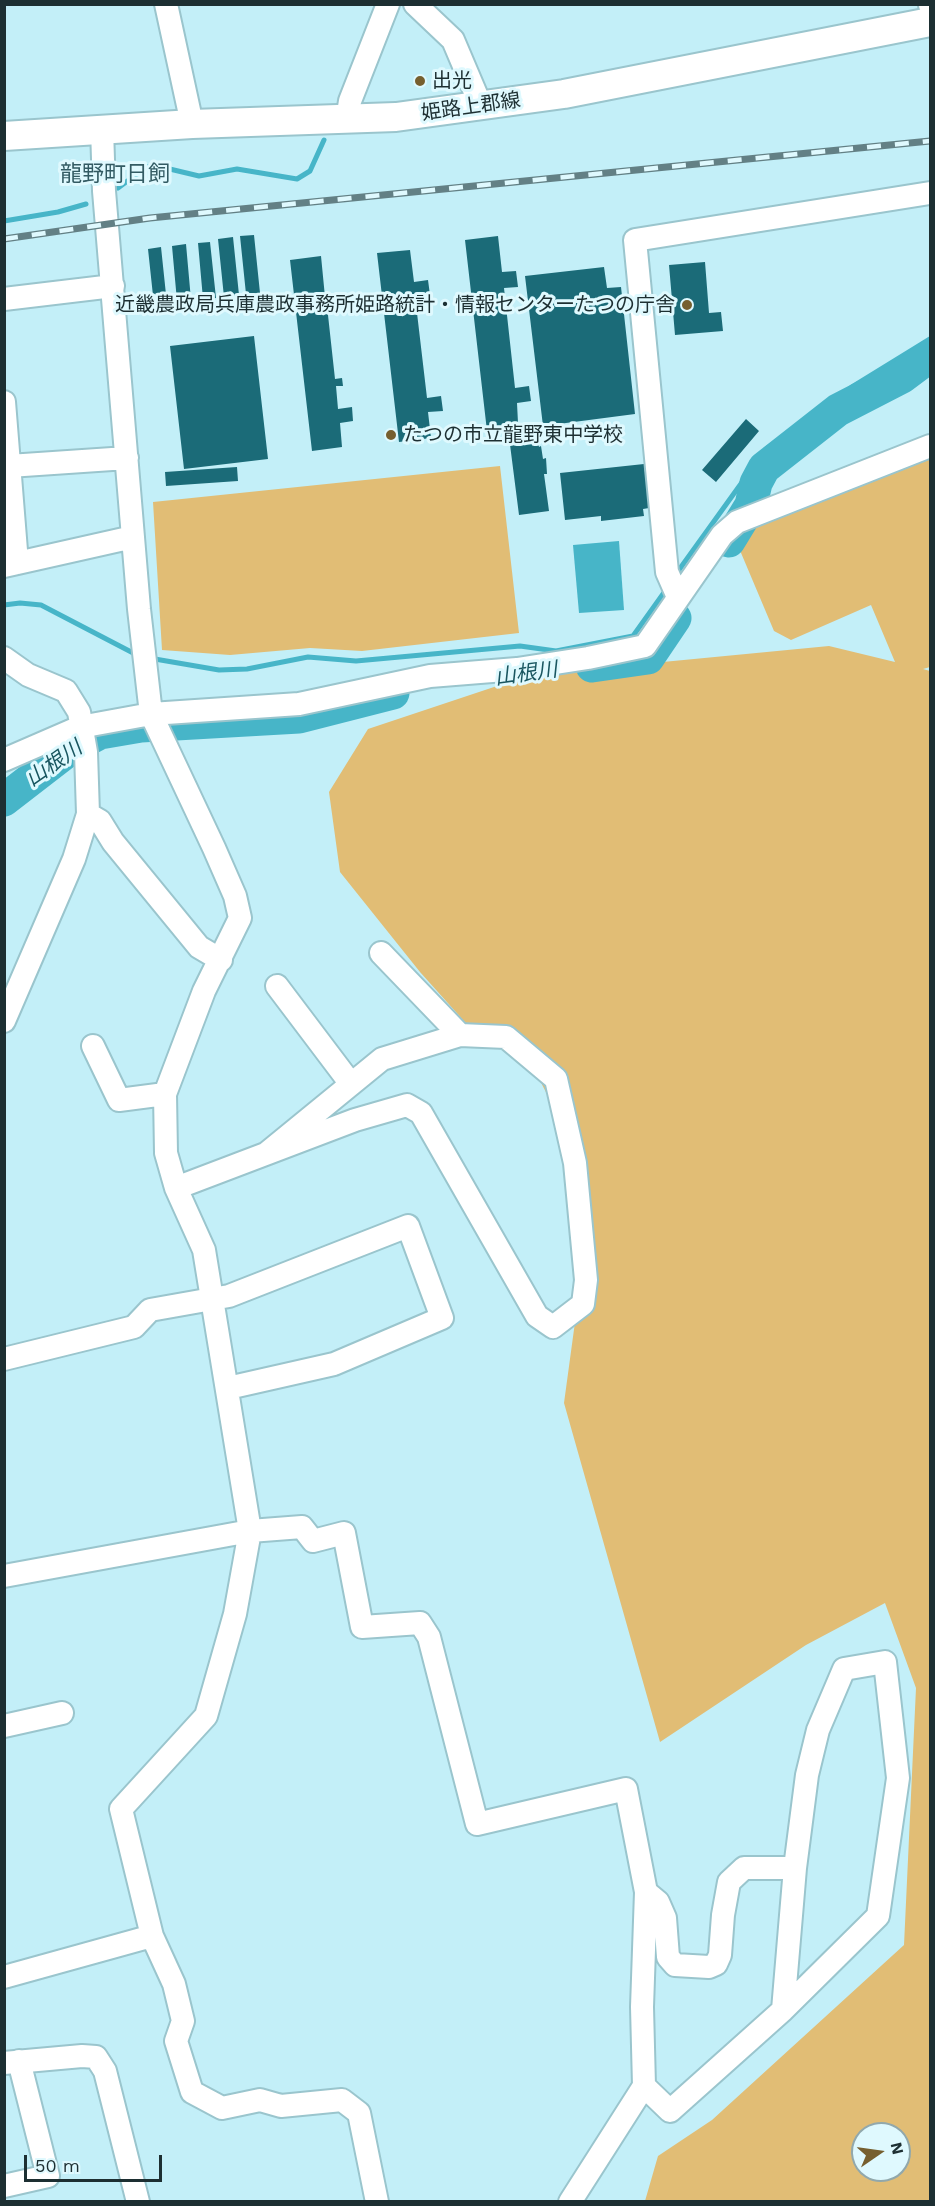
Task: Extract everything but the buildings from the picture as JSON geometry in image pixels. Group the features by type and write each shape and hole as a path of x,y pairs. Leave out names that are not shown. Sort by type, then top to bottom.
{"main road":[{"name":"姫路上郡線","path":"4,136 102,128 396,117 564,94 930,22"}],"street":[{"path":"166,4 192,124"},
{"path":"347,120 350,101 388,4"},
{"path":"415,4 453,40 482,106"},
{"path":"102,128 104,191 133,537 151,714 235,896 240,918 204,990 165,1094 166,1153 176,1188 204,1250 250,1531 235,1614 206,1716 121,1809 152,1936 174,1984 179,2002 183,2021 176,2041 192,2092 222,2108 260,2100 280,2106 342,2100 359,2113 377,2202"},
{"path":"678,597 667,572 635,240 930,193"},
{"path":"4,299 113,286"},
{"path":"4,402 9,466 11,564 133,537"},
{"path":"4,760 83,738 151,714 299,704 429,676 517,669 645,646 722,535 737,522 930,446"},
{"path":"9,466 127,458"},
{"path":"4,658 28,675 66,692 79,711 88,813 74,859 4,1021"},
{"path":"88,813 100,821 113,842 199,947 221,960"},
{"path":"381,953 460,1035"},
{"path":"277,986 351,1084"},
{"path":"176,1188 356,1120 407,1105 421,1113 537,1316 554,1327 583,1304 586,1280 575,1163 556,1079 506,1037 460,1035 382,1059 267,1153"},
{"path":"93,1046 119,1100 165,1094"},
{"path":"4,1359 134,1328 150,1310 213,1300 408,1226 442,1318 334,1364 228,1388"},
{"path":"4,1576 250,1531 302,1527 313,1541 344,1533 362,1627 420,1623 429,1637 477,1824 626,1789 646,1892 642,2007 644,2086 570,2202"},
{"path":"644,2086 670,2111 783,2010 878,1916 898,1778 885,1662 844,1669 818,1730 807,1775 795,1868 783,2010"},
{"path":"4,1726 62,1713"},
{"path":"646,1892 658,1902 665,1918 668,1957 675,1965 709,1967 716,1964 720,1955 723,1915 729,1882 744,1868 795,1868"},
{"path":"4,1977 152,1936"},
{"path":"4,2186 48,2176 12,2062 82,2056 96,2057 105,2071 138,2202"}],"shaded area":[{"path":"930,456 930,667 923,669 930,671 930,2201 645,2201 658,2156 712,2120 904,1945 916,1688 885,1603 806,1645 660,1742 564,1403 584,1256 580,1158 534,1069 472,1030 420,972 340,872 329,792 368,729 512,681 559,672 829,646 895,662 871,605 791,640 774,631 736,541 748,537 753,525"},
{"path":"500,466 519,633 362,651 310,648 230,655 162,650 153,502"}],"water":[{"path":"619,541 624,610 579,613 573,545"}],"waterway":[{"path":"118,188 145,168 153,165 199,176 237,169 297,179 310,171 324,140"},
{"path":"4,221 58,212 86,204"},
{"path":"676,574 766,449 852,387 930,339"},
{"name":"山根川","path":"729,541 751,505 756,483 764,468 838,410 902,377 930,356"},
{"path":"149,658 219,670 247,669 308,657 356,661 520,646 556,651 633,636 668,587"},
{"path":"4,605 20,603 41,605 137,655"},
{"name":"山根川","path":"592,666 648,658 675,618"},
{"name":"山根川","path":"4,800 70,749 100,733 141,726 299,717 393,693"}],"railway":[{"path":"4,239 150,218 930,141"}],"place":[{"name":"出光","path":"420,81"},
{"name":"近畿農政局兵庫農政事務所姫路統計・情報センターたつの庁舎","path":"687,305"},
{"name":"たつの市立龍野東中学校","path":"391,435"}],"district":[{"name":"龍野町日飼","path":"115,175"}]}
